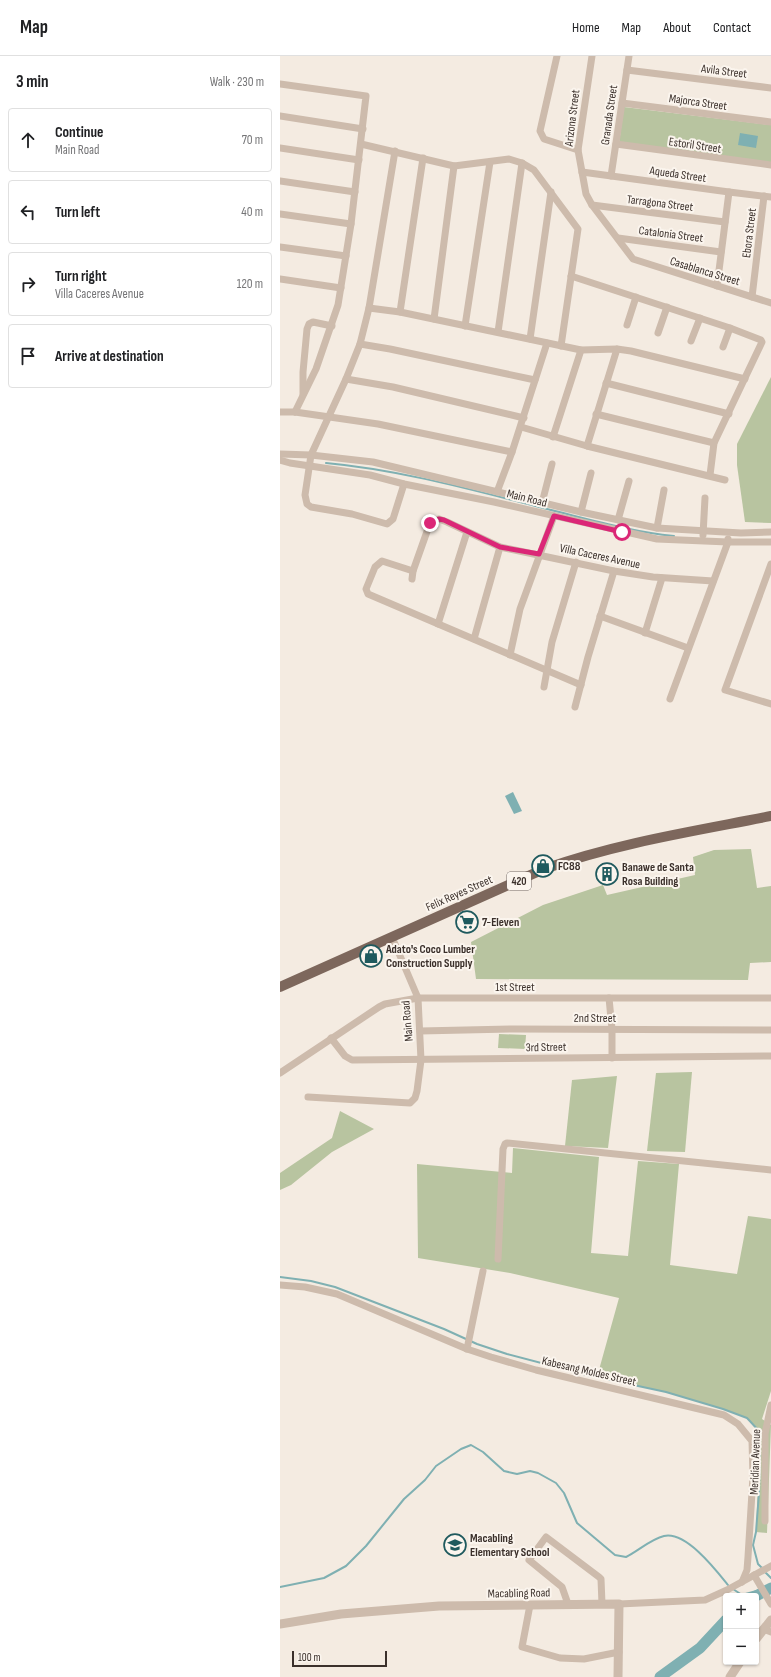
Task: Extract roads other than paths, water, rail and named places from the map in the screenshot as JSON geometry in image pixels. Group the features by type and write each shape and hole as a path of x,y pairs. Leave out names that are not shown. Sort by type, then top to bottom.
{"main road":[{"name":"Felix Reyes Street","path":"280,987 544,869 579,856 771,816"}],"street":[{"path":"557,56 540,131 544,139 578,150"},
{"name":"Arizona Street","path":"592,56 578,150 586,194 592,205 633,260"},
{"name":"Granada Street","path":"611,176 629,56"},
{"name":"Avila Street","path":"627,70 771,88"},
{"path":"280,84 366,96 351,224 338,305 316,370 295,412"},
{"name":"Majorca Street","path":"622,103 771,122"},
{"path":"280,116 363,129"},
{"path":"361,144 454,166 510,159 522,163 534,170 578,229 561,346"},
{"name":"Estoril Street","path":"616,144 771,165"},
{"path":"280,148 359,160"},
{"path":"395,151 369,308 360,344 346,379 311,455 305,495 307,504 311,507 352,514 387,524 393,519 404,484"},
{"path":"400,312 422,158"},
{"path":"465,326 490,162"},
{"path":"498,332 522,163"},
{"path":"434,319 454,166"},
{"name":"Aqueda Street","path":"582,172 768,196"},
{"path":"280,181 355,192"},
{"path":"530,339 551,192"},
{"path":"717,286 728,192"},
{"name":"Ebora Street","path":"752,297 768,196"},
{"name":"Tarragona Street","path":"592,205 725,222"},
{"path":"280,214 351,224"},
{"name":"Catalonia Street","path":"618,238 721,252"},
{"path":"280,247 346,256"},
{"name":"Casablanca Street","path":"633,260 771,303"},
{"path":"571,276 730,328 761,340 762,342 714,443 710,475"},
{"path":"280,279 341,288"},
{"path":"627,325 636,297"},
{"path":"658,333 667,307"},
{"path":"369,308 400,312 581,350 617,349 646,354 745,379"},
{"path":"691,341 700,318"},
{"path":"303,396 302,372 307,329 309,324 313,322 332,326"},
{"path":"723,347 730,328"},
{"path":"497,492 521,427 547,343"},
{"path":"360,344 535,380"},
{"path":"587,446 617,349"},
{"path":"553,437 581,350"},
{"path":"346,379 393,387 524,418"},
{"path":"606,383 729,414"},
{"path":"280,412 295,412 378,424 512,452"},
{"path":"596,414 714,443"},
{"path":"521,427 587,446 710,475 725,480"},
{"name":"Main Road","path":"280,454 311,455 373,462 542,503 657,528 728,532 771,532"},
{"name":"Main Road","path":"280,460 370,475 404,484 494,502 657,539 703,542 771,542"},
{"path":"542,503 552,464"},
{"path":"582,512 591,473"},
{"path":"618,520 629,481"},
{"path":"657,528 664,490"},
{"path":"703,542 705,498"},
{"path":"510,655 520,609 554,516"},
{"name":"Villa Caceres Avenue","path":"412,579 413,571 430,523 444,520 500,547 614,571 662,578 713,581"},
{"path":"438,624 467,532"},
{"path":"670,699 728,542 728,532"},
{"path":"474,639 500,547"},
{"path":"413,571 382,561 375,567 366,589 368,594 581,685"},
{"path":"544,687 552,642 576,562"},
{"path":"771,564 725,690 771,704"},
{"path":"575,707 614,571"},
{"path":"645,634 662,578"},
{"path":"600,616 645,634 688,648"},
{"name":"Main Road","path":"308,1097 410,1103 415,1098 421,1060 418,998 392,937"},
{"name":"1st Street","path":"280,1073 379,1007 418,998 771,998"},
{"path":"609,998 612,1030 612,1058"},
{"name":"2nd Street","path":"420,1031 771,1030"},
{"name":"3rd Street","path":"331,1038 349,1060 771,1056"},
{"path":"498,1260 503,1149 507,1143 771,1170"},
{"path":"468,1344 483,1271"},
{"name":"Kabesang Moldes Street","path":"280,1285 305,1287 337,1294 536,1370 724,1415 738,1424 752,1440 753,1476 748,1557 747,1570 742,1582"},
{"name":"Meridian Avenue","path":"765,1521 765,1434 771,1405"},
{"path":"568,1604 562,1587 529,1560 546,1537 599,1577 602,1604"},
{"name":"Macabling Road","path":"280,1624 341,1614 439,1606 619,1604 705,1600 756,1577 771,1566"},
{"path":"756,1577 770,1602"},
{"path":"618,1677 619,1604"},
{"path":"530,1605 522,1647 560,1658 584,1659 619,1652"},
{"path":"767,1631 771,1620"},
{"path":"730,1677 738,1665"}],"water":[{"path":"740,133 758,136 756,148 738,145"},
{"path":"513,792 522,811 514,814 505,796"}],"waterway":[{"path":"326,463 355,466 413,476 614,526 674,536"},
{"path":"280,1277 311,1281 335,1287 444,1329 477,1344 507,1354 587,1375 666,1392 723,1409 747,1418 760,1432 759,1493 756,1532 753,1545 758,1564 762,1568"},
{"path":"280,1587 324,1578 346,1566 366,1546 404,1499 425,1480 436,1466 461,1449 471,1445 483,1452 504,1471 517,1474 530,1471 538,1473 556,1483 564,1493 577,1523 615,1555 626,1557 654,1540 664,1536 673,1536 682,1539 700,1553 728,1585"},
{"path":"765,1572 771,1578"},
{"path":"764,1589 771,1588"},
{"path":"759,1594 771,1588"},
{"path":"733,1589 742,1595 760,1590"},
{"path":"660,1677 700,1648 723,1623"}],"place":[{"name":"FC88","path":"543,866"},
{"name":"Banawe de Santa Rosa Building","path":"607,874"},
{"name":"7-Eleven","path":"467,922"},
{"name":"Adato's Coco Lumber Construction Supply","path":"371,956"},
{"name":"Macabling Elementary School","path":"455,1545"}]}
